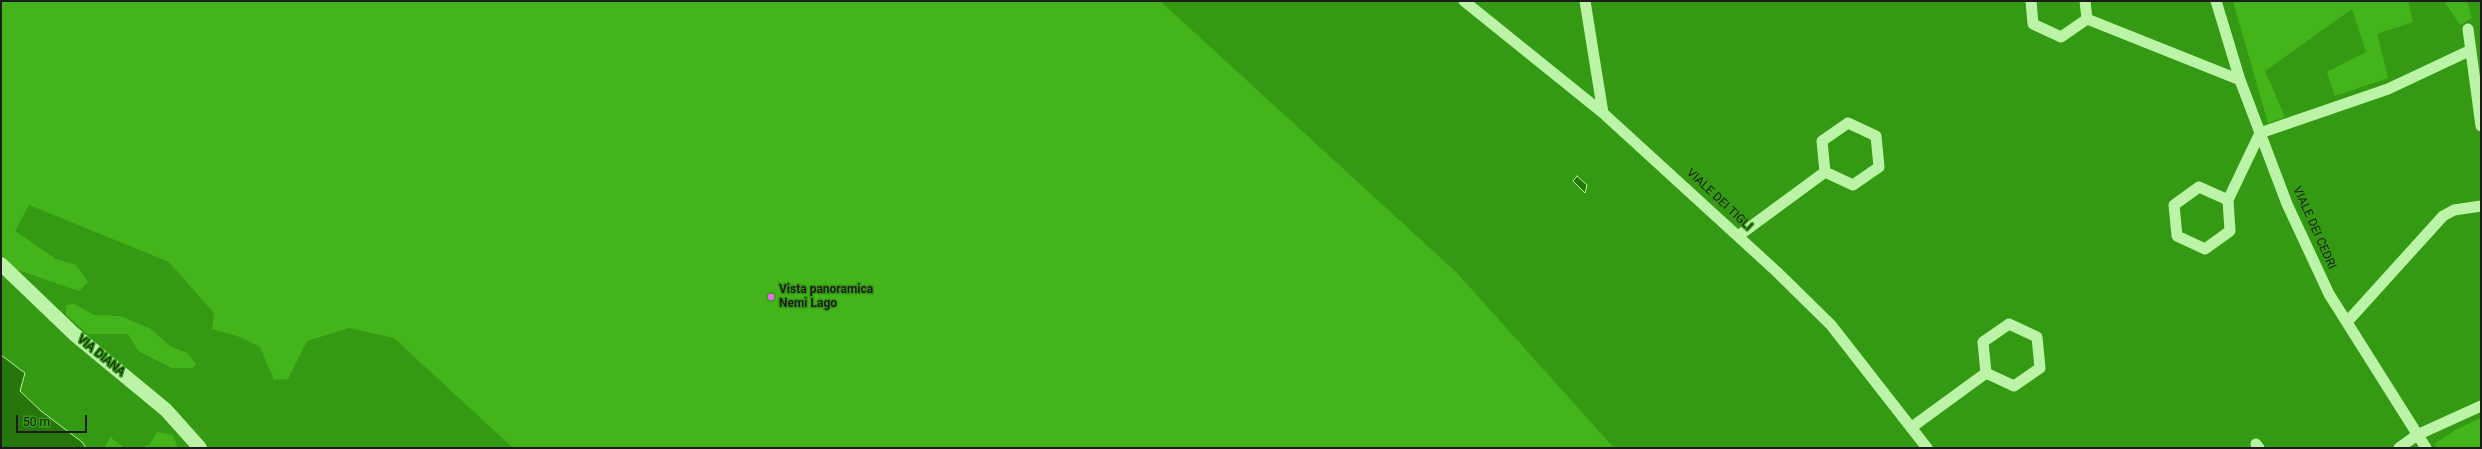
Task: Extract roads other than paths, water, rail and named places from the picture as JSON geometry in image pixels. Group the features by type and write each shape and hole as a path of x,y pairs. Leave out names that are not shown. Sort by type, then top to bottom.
{"street":[{"name":"VIALE DEI TIGLI","path":"1464,1 1604,114 1738,236 1831,325 1927,448"},
{"path":"1585,1 1604,114"},
{"path":"2031,1 2033,24 2061,37 2087,19"},
{"path":"2085,1 2087,19"},
{"name":"VIALE DEI CEDRI","path":"2216,1 2240,80 2260,134 2287,204 2329,294 2426,448"},
{"path":"2087,19 2240,80"},
{"path":"2468,28 2481,126"},
{"path":"2228,200 2199,187 2174,205 2177,236 2205,249 2230,231 2228,200 2260,134 2388,89 2471,50"},
{"path":"1848,123 1876,136 1879,167 1853,185 1825,172 1822,141 1848,123"},
{"path":"1738,236 1825,172"},
{"path":"2347,322 2443,216 2454,210 2481,206"},
{"name":"VIA DIANA","path":"1,264 74,334 166,410 200,448"},
{"path":"2009,324 2037,337 2040,368 2021,382 2014,386 1986,373 1983,342 2009,324"},
{"path":"1912,427 1986,373"},
{"path":"2399,448 2417,435 2481,406"}],"place":[{"name":"Vista panoramica Nemi Lago","path":"771,297"}]}
